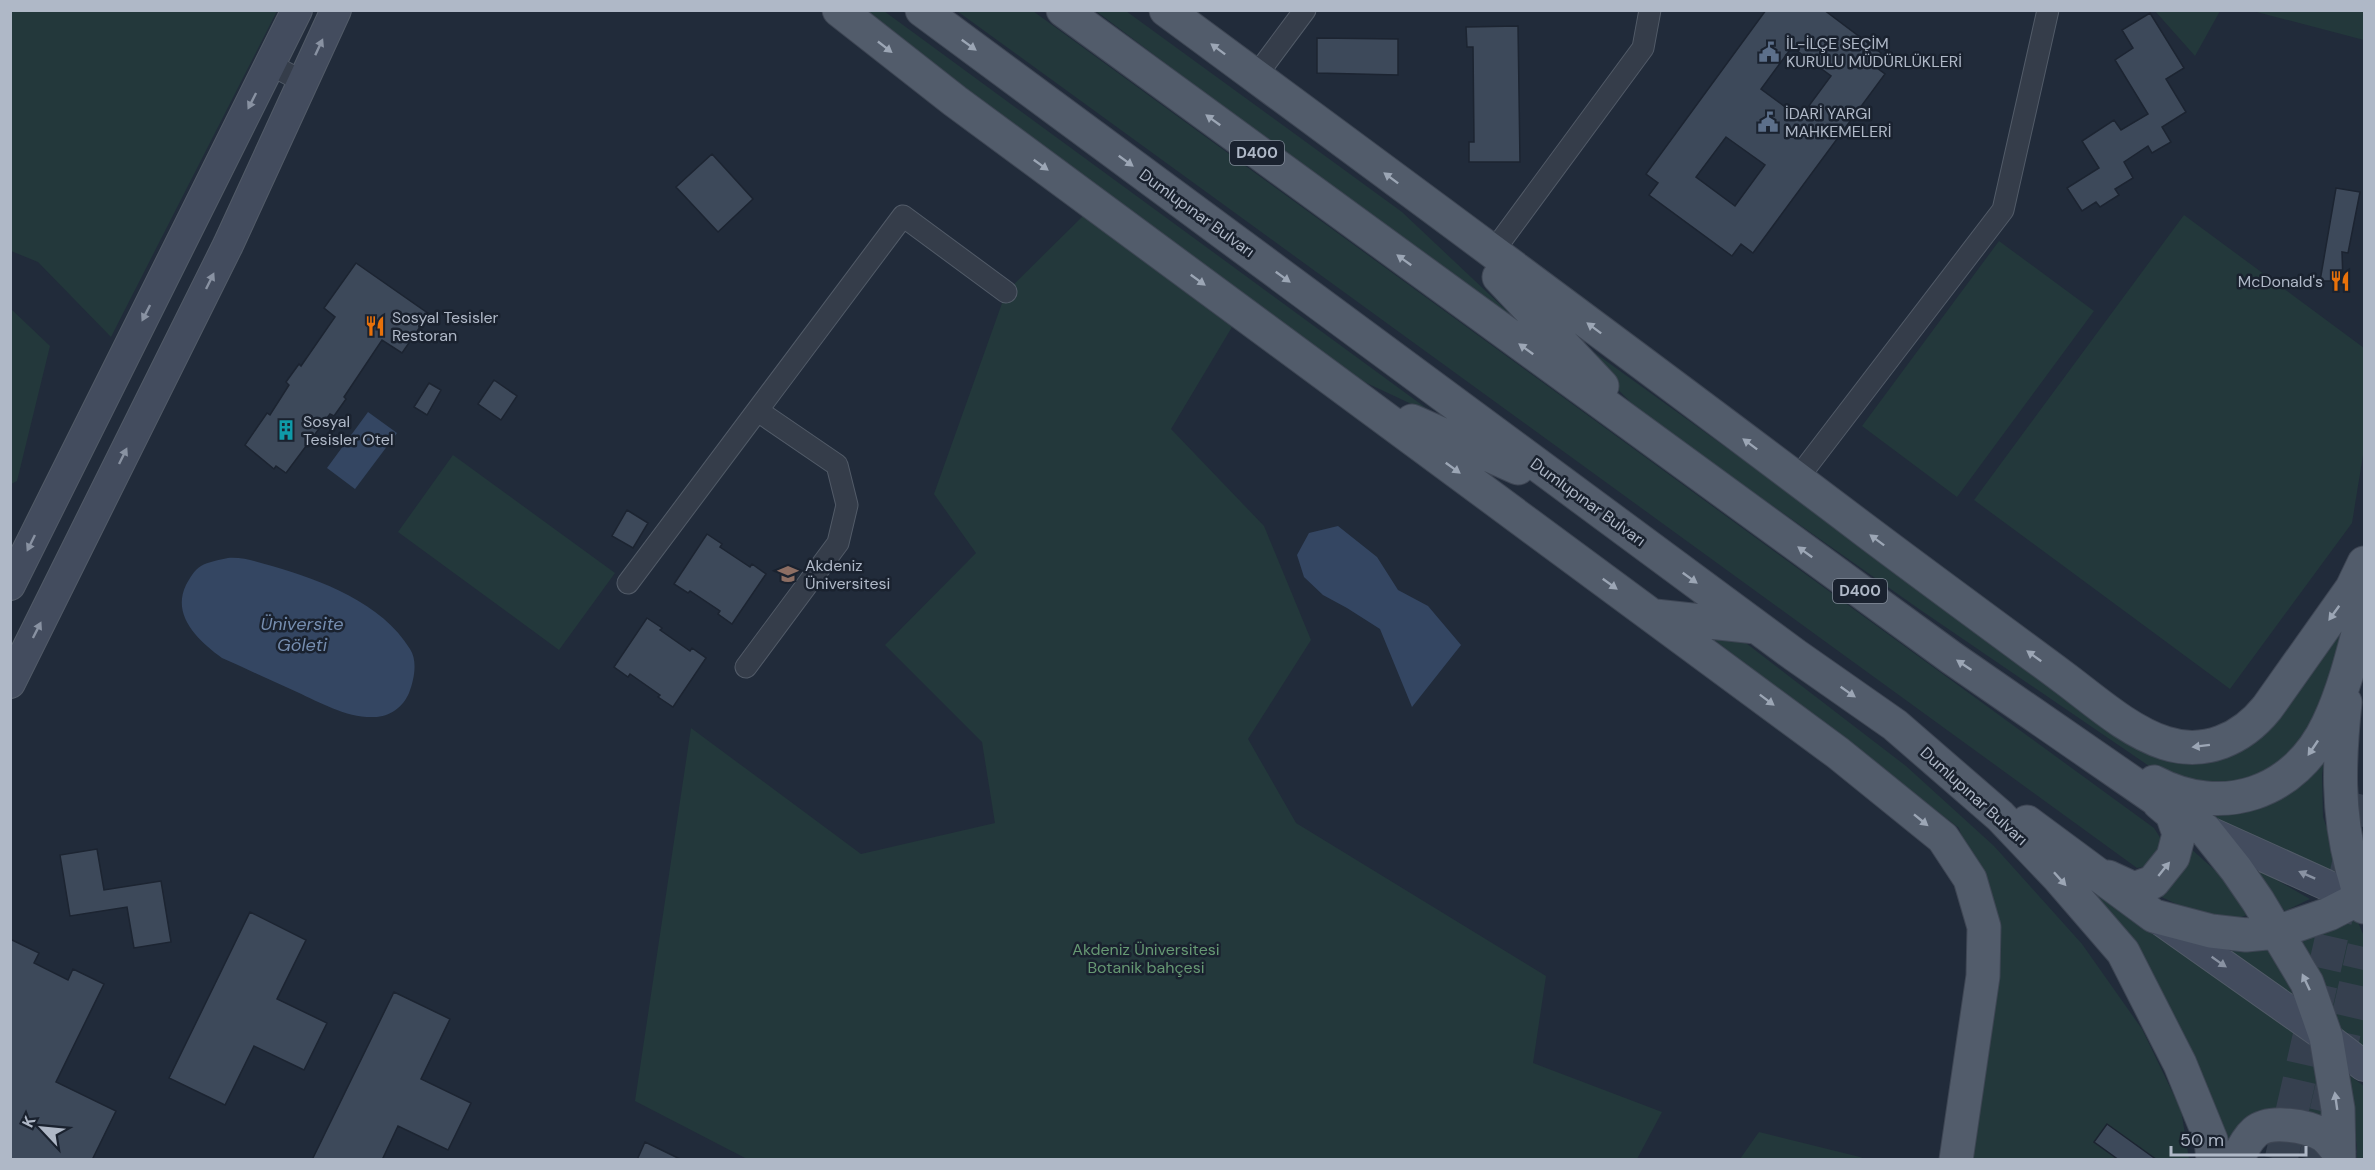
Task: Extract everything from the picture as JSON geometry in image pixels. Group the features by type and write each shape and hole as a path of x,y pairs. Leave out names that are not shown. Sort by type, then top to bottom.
{"main road":[{"path":"839,10 955,101 1838,753 1943,838 1970,879 1984,927 1983,976 1956,1160"},
{"name":"Dumlupınar Bulvarı","path":"922,10 1757,627 1894,725 2000,816 2059,878 2123,952 2180,1064 2211,1140 2213,1160"},
{"name":"D400","path":"1063,10 1952,658 2152,797 2205,830"},
{"path":"1166,10 2116,716 2150,737 2190,748 2218,744 2244,732 2257,720 2352,588 2364,563"},
{"path":"1438,213 1659,446"},
{"path":"1355,396 1575,493"},
{"path":"2064,734 2159,785 2185,795 2213,800 2250,796 2274,784 2292,771 2309,754 2327,726 2347,677 2364,610"},
{"path":"1653,616 1757,627"},
{"path":"1894,725 2154,916 2211,931 2246,935 2277,932 2364,901 2346,843 2341,813 2339,763 2347,677"},
{"path":"2340,782 2347,799 2364,814"},
{"path":"2095,872 2134,889 2153,882 2173,858 2179,834 2172,814 2152,797"},
{"path":"2205,830 2236,868 2307,983 2326,1036 2338,1109 2339,1156"},
{"path":"2237,1160 2244,1145 2257,1130 2280,1124 2310,1129 2325,1137 2339,1156"}],"street":[{"path":"10,585 297,10"},
{"path":"10,683 228,245 336,10"},
{"path":"1256,77 1305,10"},
{"path":"1492,253 1643,48 1650,10"},
{"path":"1797,479 2003,210 2048,10"},
{"path":"270,64 303,82"},
{"path":"628,583 903,216 1006,292"},
{"path":"746,667 838,543 847,505 837,465 758,411"},
{"path":"52,500 64,489 81,490 93,502 92,519"},
{"name":"D400","path":"2205,830 2364,901"},
{"path":"2154,916 2326,1036 2364,1066"}],"green space":[{"path":"10,11 277,11 111,337 38,262 11,251"},
{"path":"861,11 884,11 1437,416 1358,379"},
{"path":"957,11 1033,11 2154,828 2161,839 2158,852 2147,866 2137,868"},
{"path":"1096,11 1126,11 1402,212 1560,361"},
{"path":"2155,11 2220,11 2195,56"},
{"path":"2253,11 2364,11 2364,40"},
{"path":"2184,215 2364,348 2364,449 2352,523 2230,689 1974,500"},
{"name":"Akdeniz Üniversitesi Botanik bahçesi","path":"1083,216 1232,327 1171,429 1264,526 1311,640 1248,739 1296,823 1546,976 1533,1063 1662,1112 1637,1159 749,1160 635,1101 691,728 861,854 995,823 982,742 885,645 976,553 934,494 1006,292"},
{"path":"1999,241 2094,311 1957,497 1862,426"},
{"path":"10,308 50,346 17,481 11,484"},
{"path":"1552,322 2132,740 2218,756 2354,601 2327,705 2306,743 2265,776 2227,788 2187,786 2152,768 1919,609 1641,413"},
{"path":"453,455 615,573 559,650 398,532"},
{"path":"1708,635 1742,640 1906,766 1994,846 2082,944 2142,1029 2181,1110 2189,1159 1967,1159 1998,948 1959,828"},
{"path":"2326,747 2322,775 2323,817 2349,891 2259,849 2192,805"},
{"path":"2188,846 2219,874 2250,914 2233,920 2187,909 2153,893 2169,886 2179,876 2183,870"},
{"path":"2057,863 2302,1033 2317,1069 2327,1125 2307,1116 2225,1158"},
{"path":"2249,864 2310,899 2285,911"},
{"path":"2353,911 2364,936 2364,1052 2339,1033 2300,935"},
{"path":"2207,942 2268,944 2298,1004"},
{"path":"2342,1070 2364,1086 2364,1159 2357,1159 2357,1146"},
{"path":"1759,1132 1860,1157 1865,1159 1740,1159"}],"water":[{"path":"368,412 397,433 355,489 327,468"},
{"path":"1338,526 1377,557 1398,590 1428,606 1461,645 1412,707 1380,629 1323,595 1304,577 1297,555 1309,533"},
{"name":"Üniversite Göleti","path":"228,558 250,560 310,578 349,595 384,619 410,649 414,659 412,682 403,703 391,713 380,717 354,715 325,705 222,658 213,651 190,627 182,607 182,596 192,574 199,568 210,562"}],"building":[{"path":"1766,10 1824,10 1881,53 1873,65 1885,74 1753,253 1741,244 1732,256 1649,195 1658,183 1646,174","holes":["1792,47 1831,76 1800,118 1761,89","1726,137 1765,165 1735,206 1696,177"]},
{"path":"2150,13 2184,68 2166,79 2186,112 2162,127 2171,142 2152,153 2148,146 2124,162 2133,178 2115,189 2119,195 2100,207 2096,202 2082,211 2067,188 2099,168 2082,141 2114,120 2121,130 2148,114 2115,60 2133,48 2122,30"},
{"path":"1518,26 1520,162 1469,162 1469,142 1474,142 1473,47 1467,47 1466,27"},
{"path":"1317,38 1398,39 1398,75 1317,73"},
{"path":"712,154 753,199 718,232 676,187"},
{"path":"2336,188 2360,192 2348,253 2342,252 2343,281 2320,281"},
{"path":"356,263 429,314 402,353 382,340 334,416 330,414 286,473 276,466 274,469 245,445 267,413 270,415 289,385 286,382 299,364 301,366 335,317 324,308"},
{"path":"494,380 517,396 501,420 478,404"},
{"path":"429,383 441,390 427,415 414,407"},
{"path":"627,510 648,523 633,548 612,536"},
{"path":"707,534 722,544 720,547 750,567 752,564 766,574 732,624 718,614 720,611 690,591 688,593 674,584"},
{"path":"647,618 690,651 692,648 706,658 673,707 630,674 628,677 614,667"},
{"path":"97,849 104,890 161,881 171,942 134,948 127,907 70,916 60,855"},
{"path":"250,912 306,940 277,999 327,1023 304,1070 254,1046 225,1105 169,1078"},
{"path":"10,939 39,953 34,963 68,980 73,969 104,984 56,1082 116,1111 92,1160 10,1160"},
{"path":"394,992 450,1019 421,1079 471,1103 448,1150 398,1126 382,1160 312,1160"},
{"path":"2107,1124 2157,1160 2119,1160 2094,1142"},
{"path":"645,1142 682,1160 637,1160"}],"tunnel":[{"path":"2281,1160 2364,795"},
{"path":"2315,1160 2364,947"}],"place":[{"name":"İL-İLÇE SEÇİM KURULU MÜDÜRLÜKLERİ","path":"1769,52"},
{"name":"İDARİ YARGI MAHKEMELERİ","path":"1768,122"},
{"name":"McDonald's","path":"2340,281"},
{"name":"Sosyal Tesisler Restoran","path":"375,326"},
{"name":"Sosyal Tesisler Otel","path":"286,430"},
{"name":"Akdeniz Üniversitesi","path":"788,574"}]}
